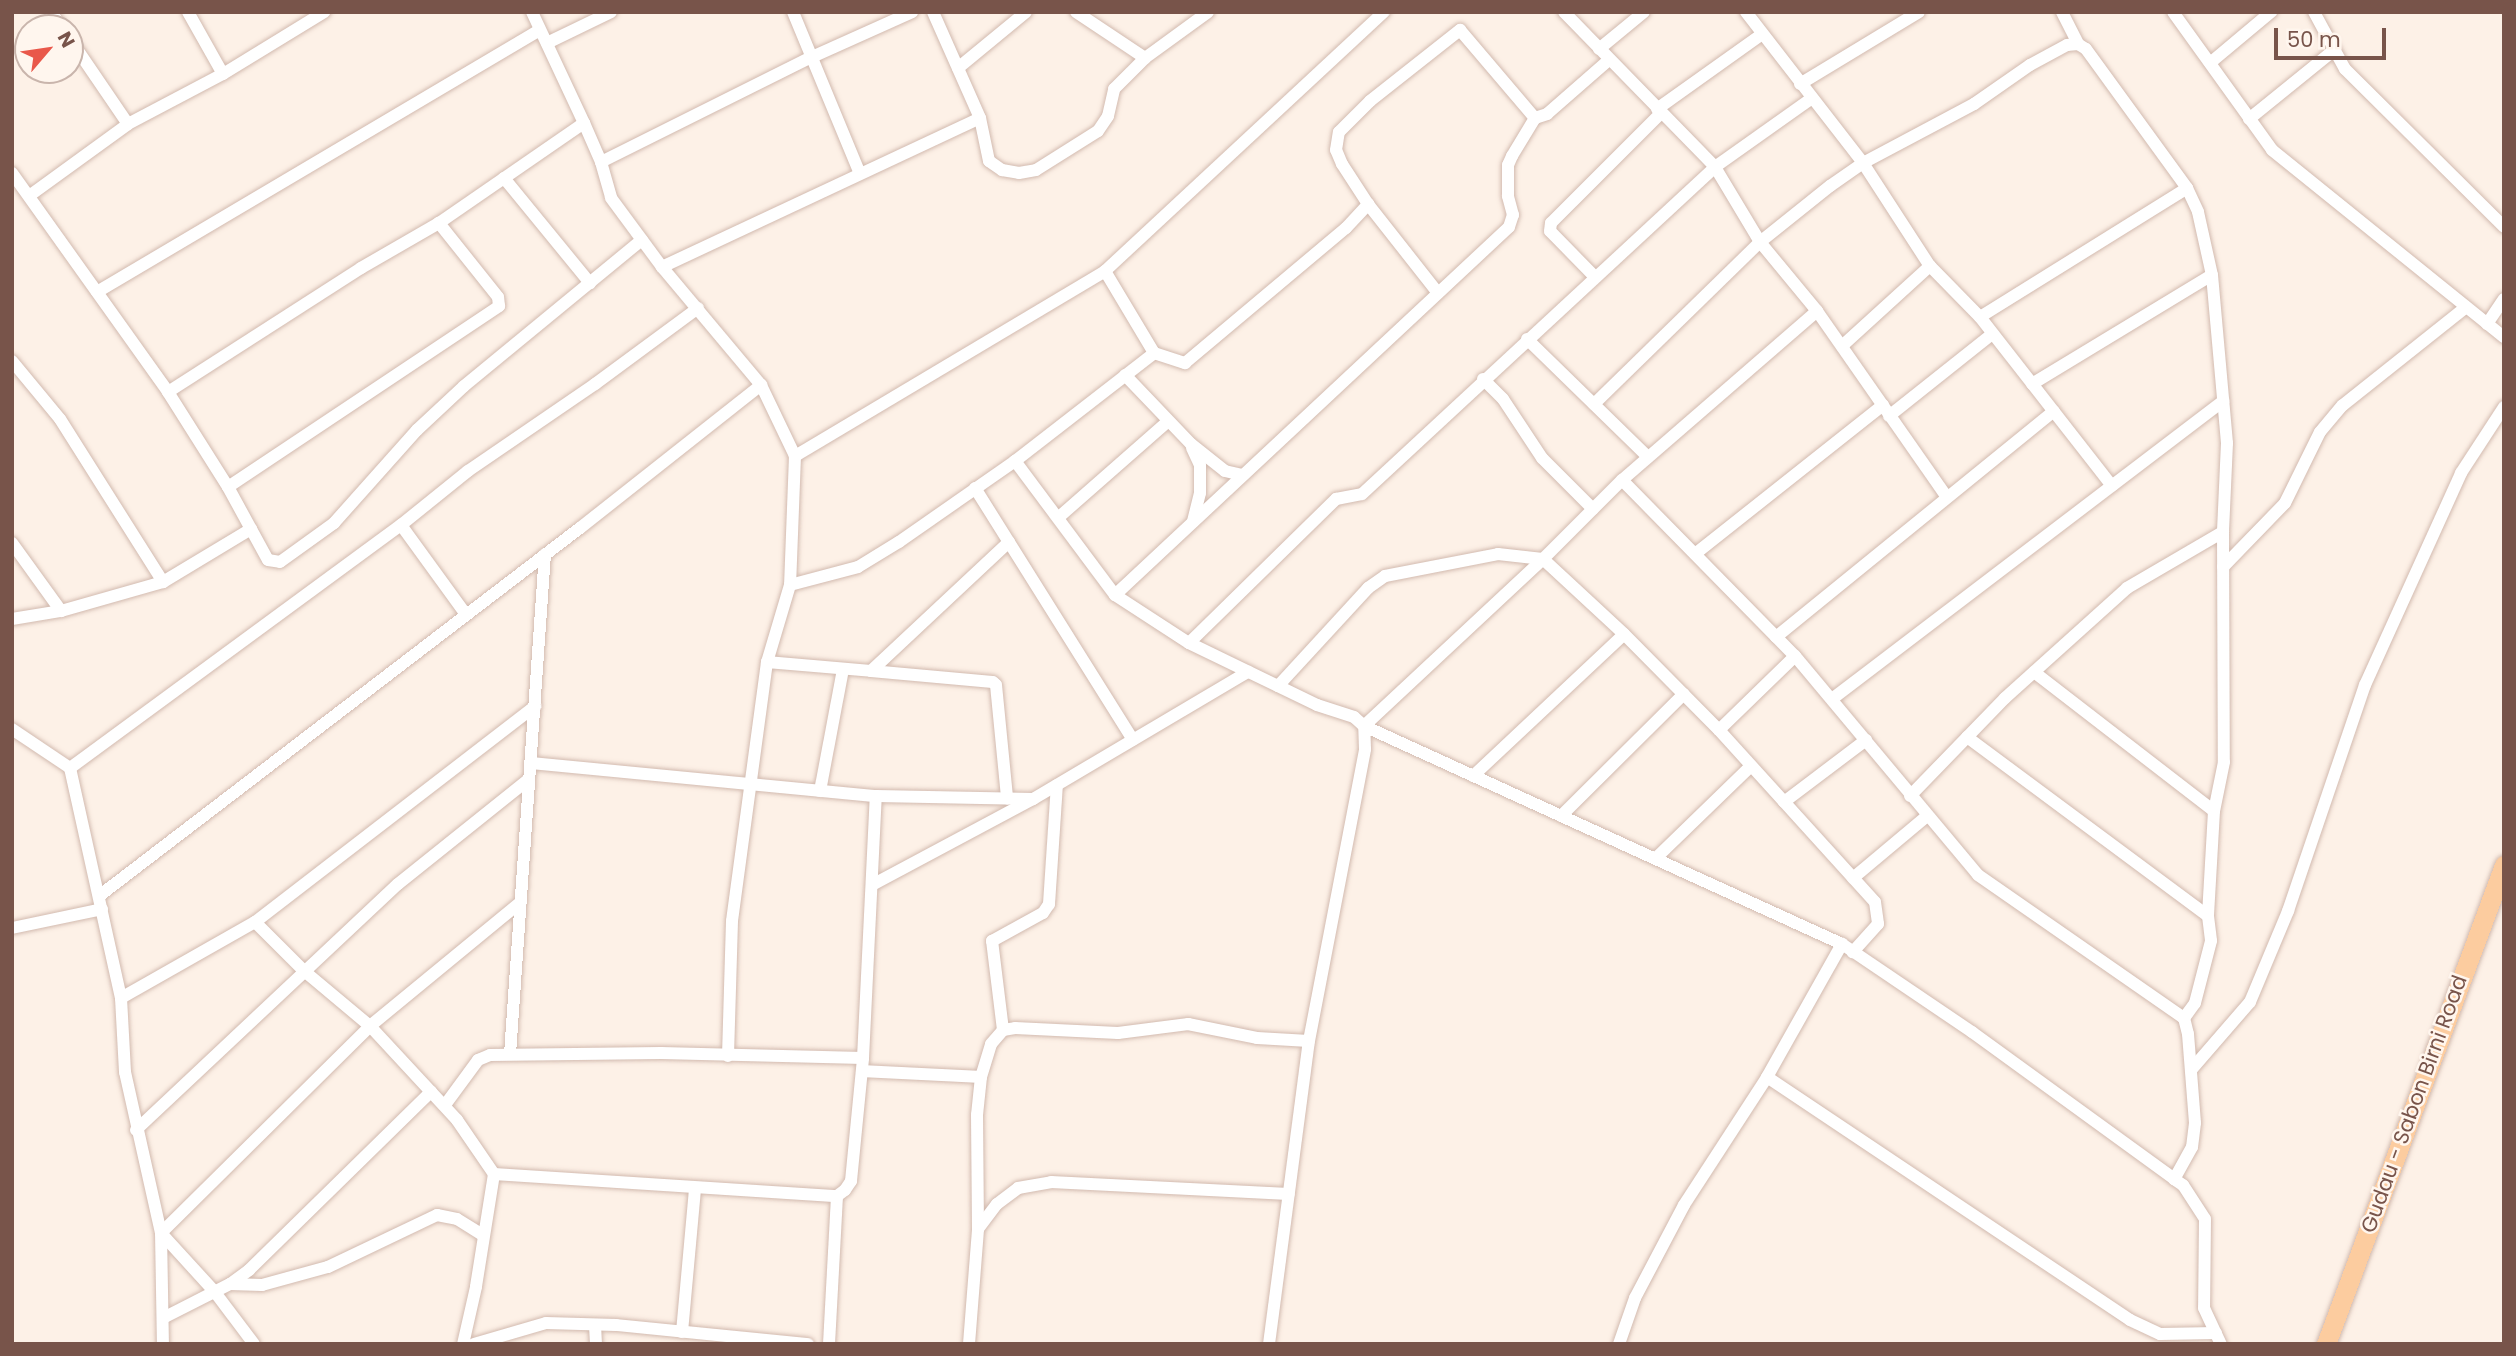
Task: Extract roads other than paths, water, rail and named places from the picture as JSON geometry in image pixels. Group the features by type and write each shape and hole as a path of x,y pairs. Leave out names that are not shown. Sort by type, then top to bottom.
{"main road":[{"name":"Gudau - Sabon Birni Road","path":"2326,1344 2504,864"}],"street":[{"path":"188,12 223,74"},
{"path":"532,12 538,31 547,43 601,162 611,198 662,267 761,385 795,457 790,585 767,662 732,921 728,1056"},
{"path":"547,43 611,12"},
{"path":"793,12 860,174"},
{"path":"601,162 812,57 912,12"},
{"path":"933,12 980,118 989,161 1002,170 1019,173 1036,170 1098,131 1108,116 1114,89 1145,58 1208,12"},
{"path":"958,68 1026,12"},
{"path":"1076,12 1145,58"},
{"path":"795,457 1105,271 1384,12"},
{"path":"1564,12 1715,167 1760,242 1817,311 1946,496"},
{"path":"1599,49 1644,12"},
{"path":"1746,12 1863,163 1930,266 1979,317 2112,486"},
{"path":"1800,84 1919,12"},
{"path":"2062,12 2078,44 2086,49 2187,188 2198,212 2212,275 2227,443 2223,532 2224,762 2214,810 2208,916 2211,941 2195,1003 2184,1018 2195,1123 2192,1147 2174,1179"},
{"path":"2174,12 2272,150 2504,337"},
{"path":"2210,63 2271,12"},
{"path":"2314,12 2345,69 2504,227"},
{"path":"29,196 128,124 223,74 319,13"},
{"path":"1438,293 1368,204 1336,150 1339,132 1370,101 1460,30 1535,118"},
{"path":"97,292 538,31"},
{"path":"1595,277 1550,231 1551,223 1659,111 1762,34"},
{"path":"1594,404 1760,242 1863,163 1975,104 2030,65 2067,45 2078,44"},
{"path":"2249,120 2333,51"},
{"path":"84,60 128,124"},
{"path":"1115,595 1509,227 1513,215 1508,196 1508,165 1535,118 1547,114 1609,60"},
{"path":"1189,643 1336,499 1362,494 1483,379 1715,167 1812,98"},
{"path":"662,267 980,118"},
{"path":"168,392 361,268 439,223 584,123"},
{"path":"12,173 168,392 228,487 268,560 280,562 334,523 417,430 464,386 642,240"},
{"path":"504,178 590,283"},
{"path":"1979,317 2187,188"},
{"path":"1105,271 1154,353 1185,363 1346,228 1368,204"},
{"path":"228,487 499,306 498,296 439,223"},
{"path":"1842,346 1930,266"},
{"path":"2032,384 2212,275"},
{"path":"2487,324 2504,299"},
{"path":"2223,567 2286,503 2320,432 2343,405 2466,307"},
{"path":"70,768 401,525 468,471 595,384 698,308"},
{"path":"1269,1344 1309,1041 1365,749 1364,726 1543,559 1622,480 1817,311"},
{"path":"1695,554 1992,334"},
{"path":"1527,339 1648,457"},
{"path":"790,585 858,567 1015,461 1154,353"},
{"path":"12,361 60,419 163,582"},
{"path":"1125,375 1167,422 1191,444 1225,471 1243,475"},
{"path":"1483,379 1503,399 1542,458 1593,509"},
{"path":"12,928 100,903 465,613 761,385"},
{"path":"1832,699 2223,401"},
{"path":"2191,1070 2250,1002 2288,911 2365,684 2461,473 2504,407"},
{"path":"1776,637 1946,496 2054,411"},
{"path":"1059,517 1167,422"},
{"path":"1191,444 1200,465 1200,493 1193,522"},
{"path":"1015,461 1115,595 1189,643 1317,705 1354,717 1364,726 1842,944 1972,1032 2183,1185 2205,1219 2204,1308 2218,1338 2160,1334 2130,1320 1767,1077"},
{"path":"1622,480 1795,656 1978,875 2184,1018"},
{"path":"975,488 1133,740"},
{"path":"401,525 465,613"},
{"path":"12,619 61,611 163,582 251,529"},
{"path":"1910,796 2034,672 2127,588 2223,532"},
{"path":"871,671 1009,542"},
{"path":"12,543 61,611"},
{"path":"510,1054 545,554"},
{"path":"1278,686 1368,588 1385,576 1498,554 1543,559 1624,634 1719,730 1875,902 1879,914 1878,923 1853,952"},
{"path":"1473,776 1624,634"},
{"path":"1719,730 1795,656"},
{"path":"767,662 993,682 996,685 1007,798"},
{"path":"820,791 843,669"},
{"path":"872,885 1033,799 1248,672"},
{"path":"2034,672 2214,810"},
{"path":"1562,816 1684,694"},
{"path":"121,998 255,922 535,706"},
{"path":"12,729 70,768 121,998 124,1072 135,1130 161,1233 165,1317 163,1344"},
{"path":"1967,737 2208,916"},
{"path":"1784,802 1866,740"},
{"path":"531,763 752,782 876,796 1033,799"},
{"path":"1656,858 1751,766"},
{"path":"135,1130 398,884 529,779"},
{"path":"1003,1030 992,942 1043,913 1049,904 1057,785"},
{"path":"829,1344 837,1196 851,1181 862,1064 876,796"},
{"path":"1853,878 1927,816"},
{"path":"161,1233 370,1026 521,902"},
{"path":"255,922 303,970 370,1026 445,1105 494,1174 476,1287 463,1344"},
{"path":"1619,1344 1635,1298 1684,1205 1767,1077 1842,944"},
{"path":"969,1344 978,1229 976,1115 981,1077 991,1044 1003,1030 1015,1028 1118,1034 1188,1024 1257,1038 1309,1041"},
{"path":"445,1105 478,1060 490,1055 728,1056 862,1064 981,1077"},
{"path":"165,1317 230,1284 249,1270 431,1092"},
{"path":"494,1174 695,1189 837,1196"},
{"path":"978,1229 997,1204 1018,1188 1051,1182 1289,1194"},
{"path":"682,1332 695,1189"},
{"path":"230,1284 262,1285 328,1267 437,1215 457,1219 483,1235"},
{"path":"161,1233 214,1291 254,1344"},
{"path":"474,1344 546,1323 808,1344"},
{"path":"595,1325 596,1344"}]}
